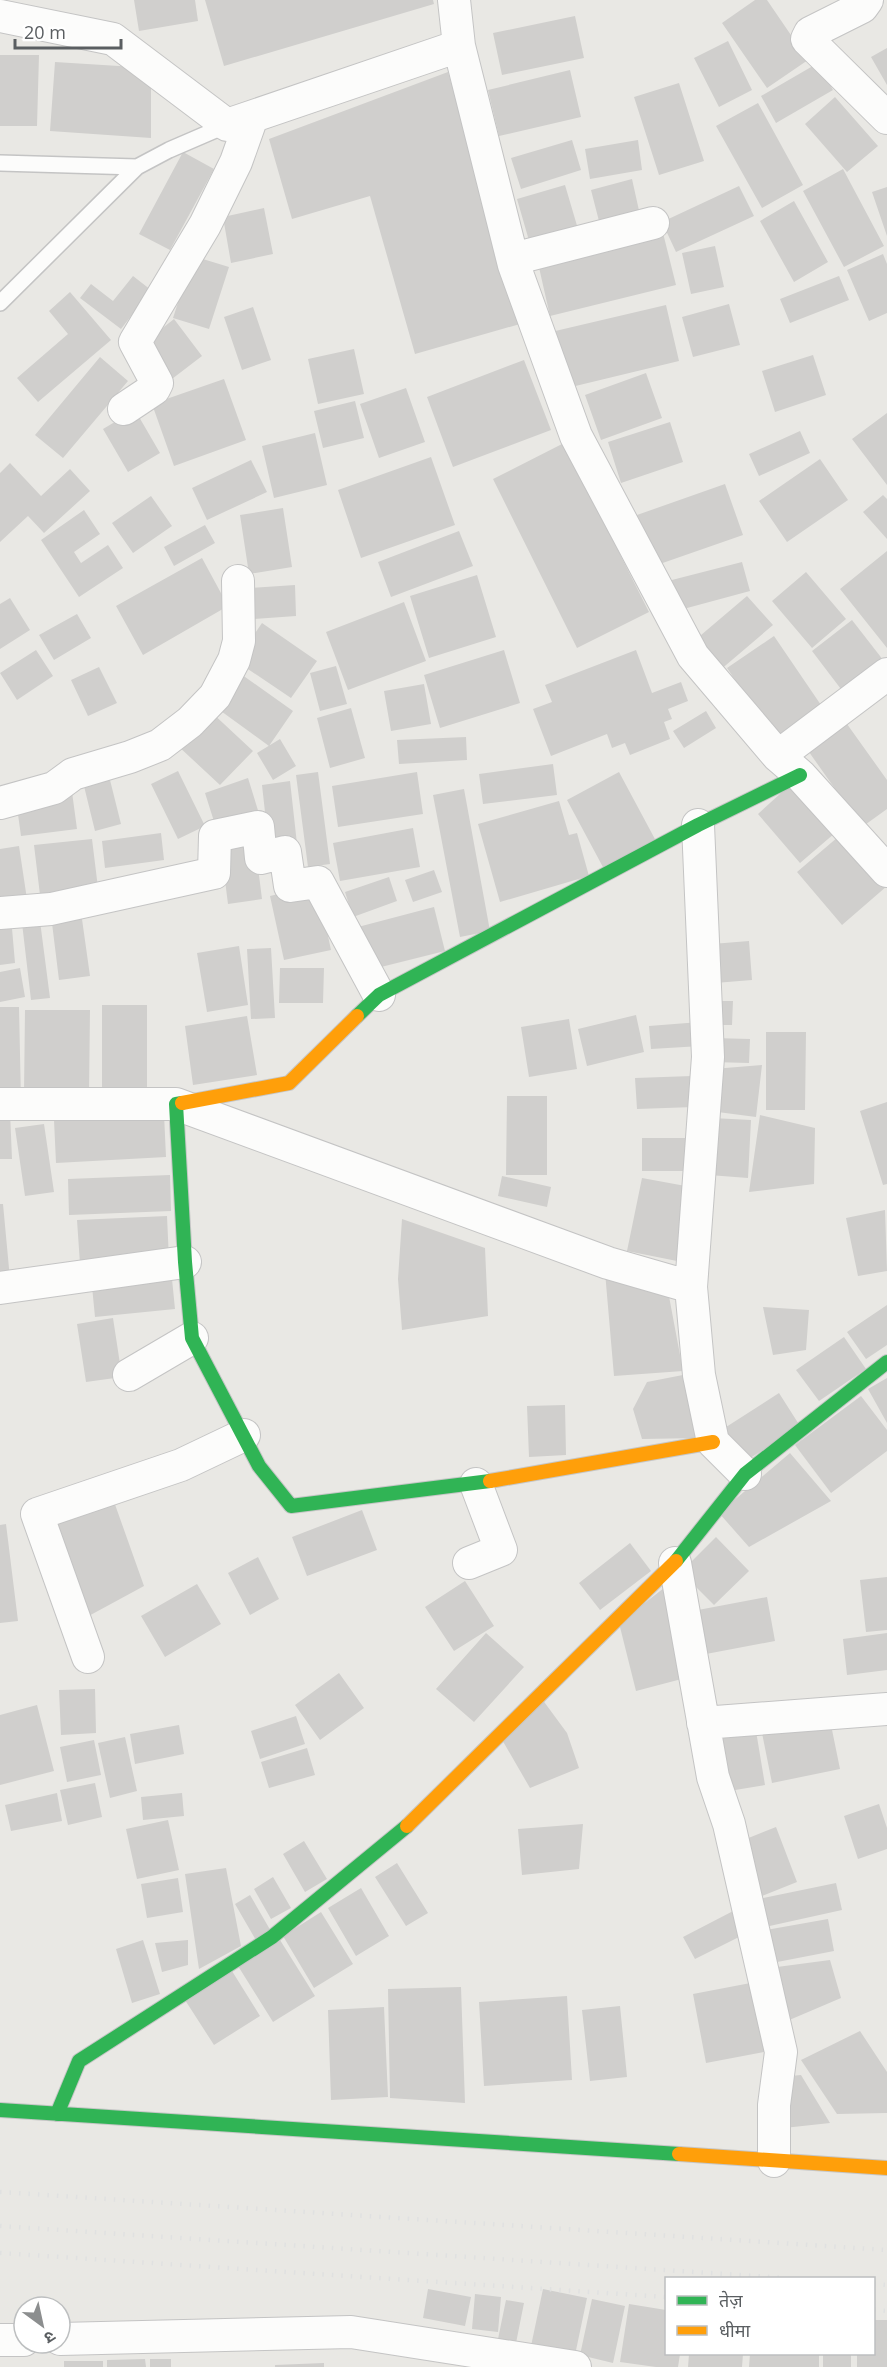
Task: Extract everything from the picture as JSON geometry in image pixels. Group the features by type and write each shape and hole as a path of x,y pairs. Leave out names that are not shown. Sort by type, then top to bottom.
{"street":[{"path":"454,0 459,46 513,259 576,436 693,656 789,766 887,872"},
{"path":"867,0 862,7 810,33 807,39 887,118"},
{"path":"0,16 113,39 239,121"},
{"path":"239,121 459,46"},
{"path":"124,409 154,388 158,382 135,342 205,225 236,162 239,121"},
{"path":"513,259 653,224"},
{"path":"0,803 54,788 73,774 130,758 160,746 190,722 215,696 234,660 239,641 238,580"},
{"path":"0,1104 176,1104 289,1083 379,995 698,825 789,766 887,674"},
{"path":"698,825 708,1058 691,1287 699,1375 713,1442 745,1474"},
{"path":"0,913 51,909 214,873 215,836 258,826 261,858 285,852 290,886 318,882 379,995"},
{"path":"176,1104 608,1263 691,1287"},
{"path":"176,1104 192,1338 259,1466 291,1506 476,1484 713,1442"},
{"path":"0,1288 185,1262"},
{"path":"129,1375 192,1338"},
{"path":"57,2114 79,2061 272,1937 394,1839 675,1563 745,1474 887,1362"},
{"path":"88,1657 37,1514 181,1465 244,1436"},
{"path":"469,1563 501,1550 476,1484"},
{"path":"675,1563 713,1777 729,1824 781,2052 774,2104 774,2161"},
{"path":"704,1723 887,1708"},
{"path":"0,2110 887,2168"},
{"path":"72,2339 351,2332 575,2367"}],"lane":[{"path":"0,303 137,167 169,150 239,121"},
{"path":"0,163 137,167"}],"building":[{"path":"134,0 195,0 198,21 139,31"},
{"path":"205,0 433,0 434,4 224,66"},
{"path":"755,0 767,0 808,60 767,88 722,23"},
{"path":"575,16 584,58 502,75 493,33"},
{"path":"728,41 752,90 719,107 694,58"},
{"path":"887,48 887,85 871,57"},
{"path":"0,55 39,55 37,126 0,126"},
{"path":"55,62 151,68 151,138 50,131"},
{"path":"818,63 833,90 776,123 761,96"},
{"path":"570,70 581,117 499,136 488,90"},
{"path":"448,72 520,324 415,354 370,196 292,219 269,139"},
{"path":"679,83 704,161 659,175 634,97"},
{"path":"835,97 878,146 847,172 805,124"},
{"path":"758,103 803,185 762,208 716,126"},
{"path":"572,140 581,170 521,189 511,158"},
{"path":"638,140 642,170 590,179 585,149"},
{"path":"183,152 214,169 170,250 139,234"},
{"path":"843,169 884,246 844,267 803,191"},
{"path":"632,179 640,215 600,225 591,190"},
{"path":"565,185 578,229 530,244 517,199"},
{"path":"739,186 754,216 676,252 662,222"},
{"path":"887,187 887,236 872,192"},
{"path":"794,201 828,262 794,282 760,221"},
{"path":"264,208 273,254 231,263 223,217"},
{"path":"663,233 676,285 550,316 538,263"},
{"path":"715,246 724,287 691,294 682,253"},
{"path":"883,254 887,264 887,313 869,321 847,270"},
{"path":"193,256 229,267 209,329 173,318"},
{"path":"133,276 151,290 121,329 80,298 91,284 113,301"},
{"path":"839,276 849,300 790,323 780,299"},
{"path":"70,292 111,340 38,402 17,378 68,334 49,311"},
{"path":"729,304 740,345 693,357 682,317"},
{"path":"666,305 679,361 563,389 551,332"},
{"path":"253,307 271,360 242,370 224,317"},
{"path":"174,319 202,356 168,382 140,346"},
{"path":"354,349 364,394 318,404 308,359"},
{"path":"813,355 826,395 775,412 762,371"},
{"path":"100,357 128,381 63,458 35,435"},
{"path":"524,360 551,430 453,467 427,397"},
{"path":"646,373 662,418 601,440 585,395"},
{"path":"224,379 246,440 174,466 152,404"},
{"path":"406,388 425,442 379,458 360,404"},
{"path":"355,401 364,438 323,448 314,411"},
{"path":"135,410 160,453 128,472 103,429"},
{"path":"887,413 887,485 852,439"},
{"path":"670,422 683,462 621,483 608,442"},
{"path":"800,431 810,453 759,476 749,454"},
{"path":"315,433 327,485 274,498 262,446"},
{"path":"564,443 649,612 577,648 493,479"},
{"path":"431,457 455,525 361,558 338,490"},
{"path":"820,459 848,500 787,542 759,501"},
{"path":"251,460 267,492 207,520 192,488"},
{"path":"10,463 41,496 70,469 90,491 44,533 28,516 0,542 0,473"},
{"path":"725,484 743,535 654,566 637,515"},
{"path":"883,495 887,499 887,539 863,512"},
{"path":"151,496 172,526 133,553 112,523"},
{"path":"283,508 292,567 249,574 240,515"},
{"path":"84,510 100,534 74,552 81,563 108,545 123,568 79,597 41,540"},
{"path":"205,525 215,543 174,566 164,547"},
{"path":"459,531 473,566 391,597 378,562"},
{"path":"887,551 887,648 840,589"},
{"path":"202,558 228,606 143,655 116,606"},
{"path":"742,562 750,591 676,611 668,581"},
{"path":"806,572 846,619 812,648 772,601"},
{"path":"477,575 496,637 429,658 410,596"},
{"path":"295,585 296,616 253,619 251,588"},
{"path":"747,596 773,625 719,671 694,641"},
{"path":"10,598 30,630 0,649 0,604"},
{"path":"404,602 426,661 348,690 326,632"},
{"path":"77,614 91,638 54,660 39,635"},
{"path":"852,620 887,665 847,697 812,651"},
{"path":"262,623 317,661 291,698 236,661"},
{"path":"774,636 823,708 776,740 727,668"},
{"path":"36,650 53,676 17,700 0,673"},
{"path":"504,650 520,703 440,728 424,675"},
{"path":"636,650 652,693 681,682 688,701 668,709 672,719 664,722 670,739 630,755 625,743 612,748 607,734 551,756 533,709 552,702 545,685"},
{"path":"336,666 347,704 320,711 310,673"},
{"path":"99,667 117,703 88,716 71,680"},
{"path":"238,672 293,711 269,746 214,706"},
{"path":"424,684 431,724 391,731 384,691"},
{"path":"351,708 365,758 330,768 317,718"},
{"path":"209,710 253,751 220,785 177,745"},
{"path":"706,711 716,728 684,748 673,731"},
{"path":"847,724 887,780 887,809 862,827 809,752"},
{"path":"466,737 467,760 399,764 397,740"},
{"path":"280,739 296,766 273,780 257,753"},
{"path":"553,764 557,795 483,804 479,774"},
{"path":"178,771 205,826 178,839 151,784"},
{"path":"318,772 330,864 308,867 296,775"},
{"path":"417,772 423,814 338,827 332,786"},
{"path":"619,772 656,841 604,869 567,800"},
{"path":"109,776 121,824 95,831 83,782"},
{"path":"248,778 261,820 218,834 205,793"},
{"path":"290,781 297,844 269,848 262,785"},
{"path":"792,783 835,833 800,863 758,814"},
{"path":"464,789 490,931 460,937 433,795"},
{"path":"72,792 77,829 21,836 16,800"},
{"path":"559,801 569,835 577,833 589,876 500,902 478,824"},
{"path":"413,828 420,867 340,881 333,843"},
{"path":"845,831 887,886 842,925 797,872"},
{"path":"161,833 164,860 105,868 102,841"},
{"path":"254,836 262,899 228,904 220,841"},
{"path":"92,839 98,888 40,895 34,845"},
{"path":"19,846 28,906 0,910 0,849"},
{"path":"434,870 442,892 413,902 405,880"},
{"path":"389,877 397,901 353,917 345,892"},
{"path":"317,885 331,950 284,960 270,896"},
{"path":"434,907 445,951 369,970 358,927"},
{"path":"81,912 90,976 59,980 51,915"},
{"path":"11,917 15,963 0,965 0,918"},
{"path":"40,921 50,998 31,1000 22,923"},
{"path":"749,941 752,980 715,983 712,944"},
{"path":"239,946 248,1005 207,1012 197,953"},
{"path":"271,948 275,1018 251,1019 247,949"},
{"path":"20,968 25,997 0,1002 0,972"},
{"path":"280,968 324,968 323,1003 279,1003"},
{"path":"712,1001 733,1001 732,1025 711,1025"},
{"path":"102,1005 147,1005 147,1097 102,1097"},
{"path":"0,1007 19,1007 21,1101 0,1102"},
{"path":"25,1010 90,1010 89,1095 24,1094"},
{"path":"636,1015 644,1052 587,1066 578,1029"},
{"path":"247,1016 257,1075 193,1085 185,1026"},
{"path":"569,1019 577,1069 529,1077 521,1027"},
{"path":"700,1022 701,1046 651,1049 649,1026"},
{"path":"766,1032 806,1032 805,1110 766,1110"},
{"path":"713,1038 750,1039 749,1063 712,1062"},
{"path":"762,1065 756,1117 710,1111 713,1069"},
{"path":"692,1076 694,1107 637,1109 635,1078"},
{"path":"507,1096 547,1096 547,1175 506,1175"},
{"path":"887,1102 887,1184 883,1185 860,1111"},
{"path":"10,1112 12,1159 0,1159 0,1113"},
{"path":"164,1114 166,1157 56,1163 54,1120"},
{"path":"760,1115 815,1128 814,1184 749,1192"},
{"path":"712,1118 751,1120 748,1178 709,1175"},
{"path":"44,1124 54,1192 25,1196 15,1128"},
{"path":"642,1138 688,1138 688,1171 642,1171"},
{"path":"170,1175 171,1211 69,1215 68,1179"},
{"path":"502,1176 551,1187 547,1207 498,1196"},
{"path":"642,1178 691,1187 677,1261 627,1251"},
{"path":"0,1204 3,1204 10,1279 0,1280"},
{"path":"885,1210 887,1271 858,1276 846,1218"},
{"path":"167,1216 169,1260 80,1264 77,1220"},
{"path":"402,1219 485,1248 488,1316 402,1330 398,1279"},
{"path":"171,1269 175,1309 95,1317 91,1276"},
{"path":"605,1272 668,1291 683,1371 614,1376"},
{"path":"887,1305 887,1345 866,1359 847,1332"},
{"path":"763,1307 809,1310 806,1350 773,1355"},
{"path":"113,1318 122,1377 86,1382 77,1324"},
{"path":"844,1337 866,1369 819,1401 796,1370"},
{"path":"688,1374 700,1438 642,1439 633,1409 647,1382"},
{"path":"887,1378 887,1423 868,1389"},
{"path":"779,1393 800,1426 744,1462 723,1429"},
{"path":"861,1396 887,1430 887,1451 831,1493 795,1445"},
{"path":"565,1405 566,1455 529,1457 527,1406"},
{"path":"790,1453 831,1501 749,1547 719,1513"},
{"path":"112,1496 144,1586 85,1618 49,1520"},
{"path":"362,1510 377,1550 307,1576 292,1537"},
{"path":"6,1524 18,1621 0,1623 0,1525"},
{"path":"716,1537 749,1571 714,1605 681,1572"},
{"path":"630,1543 651,1571 600,1610 579,1583"},
{"path":"258,1557 279,1599 250,1615 228,1573"},
{"path":"887,1577 887,1630 866,1632 860,1580"},
{"path":"465,1581 494,1626 454,1651 425,1607"},
{"path":"197,1584 221,1624 165,1657 141,1616"},
{"path":"664,1588 693,1676 636,1691 619,1623"},
{"path":"767,1597 775,1641 706,1654 698,1610"},
{"path":"486,1633 524,1667 474,1722 436,1689"},
{"path":"887,1633 887,1670 847,1675 843,1639"},
{"path":"339,1673 364,1708 320,1740 295,1705"},
{"path":"95,1689 96,1733 61,1735 59,1690"},
{"path":"542,1699 567,1733 579,1768 530,1788 501,1738"},
{"path":"37,1705 54,1771 0,1785 0,1715"},
{"path":"296,1716 305,1744 260,1759 251,1731"},
{"path":"830,1720 840,1769 772,1783 762,1733"},
{"path":"179,1725 184,1754 135,1764 130,1734"},
{"path":"756,1731 765,1785 723,1792 714,1739"},
{"path":"125,1737 137,1791 110,1798 98,1743"},
{"path":"94,1740 101,1775 67,1782 60,1747"},
{"path":"307,1748 315,1775 269,1788 261,1762"},
{"path":"95,1783 102,1817 68,1825 60,1790"},
{"path":"57,1793 62,1821 11,1831 5,1805"},
{"path":"182,1793 184,1816 143,1820 141,1797"},
{"path":"879,1804 887,1828 887,1849 858,1859 844,1816"},
{"path":"168,1820 179,1870 137,1879 126,1829"},
{"path":"583,1824 579,1869 522,1875 518,1829"},
{"path":"776,1827 797,1882 762,1896 741,1841"},
{"path":"304,1841 327,1879 305,1892 283,1854"},
{"path":"397,1863 428,1913 406,1926 375,1877"},
{"path":"226,1868 241,1946 199,1969 185,1874"},
{"path":"273,1877 291,1908 271,1919 254,1889"},
{"path":"178,1878 183,1912 147,1918 141,1884"},
{"path":"836,1883 842,1910 765,1927 758,1899"},
{"path":"361,1888 389,1936 356,1956 328,1908"},
{"path":"250,1895 272,1933 257,1942 235,1904"},
{"path":"737,1909 749,1932 695,1959 683,1937"},
{"path":"321,1912 353,1964 314,1988 283,1936"},
{"path":"828,1919 834,1951 772,1963 766,1930"},
{"path":"143,1940 160,1994 132,2003 116,1949"},
{"path":"188,1940 188,1965 162,1972 155,1943"},
{"path":"280,1940 315,1996 273,2022 238,1966"},
{"path":"830,1960 841,1998 787,2021 777,1967"},
{"path":"232,1971 260,2016 214,2045 185,2000"},
{"path":"761,1981 774,2050 706,2063 693,1994"},
{"path":"461,1987 465,2103 390,2098 388,1989"},
{"path":"567,1996 572,2080 484,2086 479,2002"},
{"path":"620,2006 627,2077 590,2081 582,2010"},
{"path":"384,2007 388,2097 331,2100 328,2010"},
{"path":"860,2031 887,2072 887,2113 837,2114 801,2060"},
{"path":"801,2075 830,2123 784,2128 780,2077"},
{"path":"428,2289 471,2297 465,2326 423,2318"},
{"path":"543,2289 587,2298 575,2355 531,2346"},
{"path":"475,2294 501,2297 498,2332 472,2329"},
{"path":"592,2299 625,2306 613,2363 580,2355"},
{"path":"506,2300 524,2303 516,2343 498,2339"},
{"path":"629,2304 665,2310 665,2355 680,2355 678,2367 656,2367 620,2362"},
{"path":"875,2320 887,2320 887,2367 857,2367 857,2355 875,2355"},
{"path":"689,2355 743,2355 742,2367 688,2367"},
{"path":"750,2355 819,2355 819,2367 749,2367"},
{"path":"823,2355 851,2355 851,2367 823,2367"},
{"path":"145,2359 146,2367 107,2367 107,2360"},
{"path":"150,2359 171,2359 171,2367 150,2367"},
{"path":"64,2361 103,2361 103,2367 64,2367"},
{"path":"324,2363 324,2367 275,2367 275,2365"}],"railway":[{"path":"0,2192 887,2250"},
{"path":"0,2226 770,2277"},
{"path":"0,2253 665,2297"},
{"path":"875,2284 887,2285"},
{"path":"875,2310 887,2311"}],"traffic: fast":[{"path":"357,1016 379,995 698,825 800,775"},
{"path":"182,1103 176,1104 192,1338 259,1466 291,1506 490,1481"},
{"path":"676,1561 745,1474 887,1362"},
{"path":"57,2114 79,2061 272,1937 407,1826"},
{"path":"0,2110 679,2154"}],"traffic: slow":[{"path":"182,1103 289,1083 357,1016"},
{"path":"490,1481 713,1442"},
{"path":"407,1826 676,1561"},
{"path":"679,2154 887,2168"}]}
